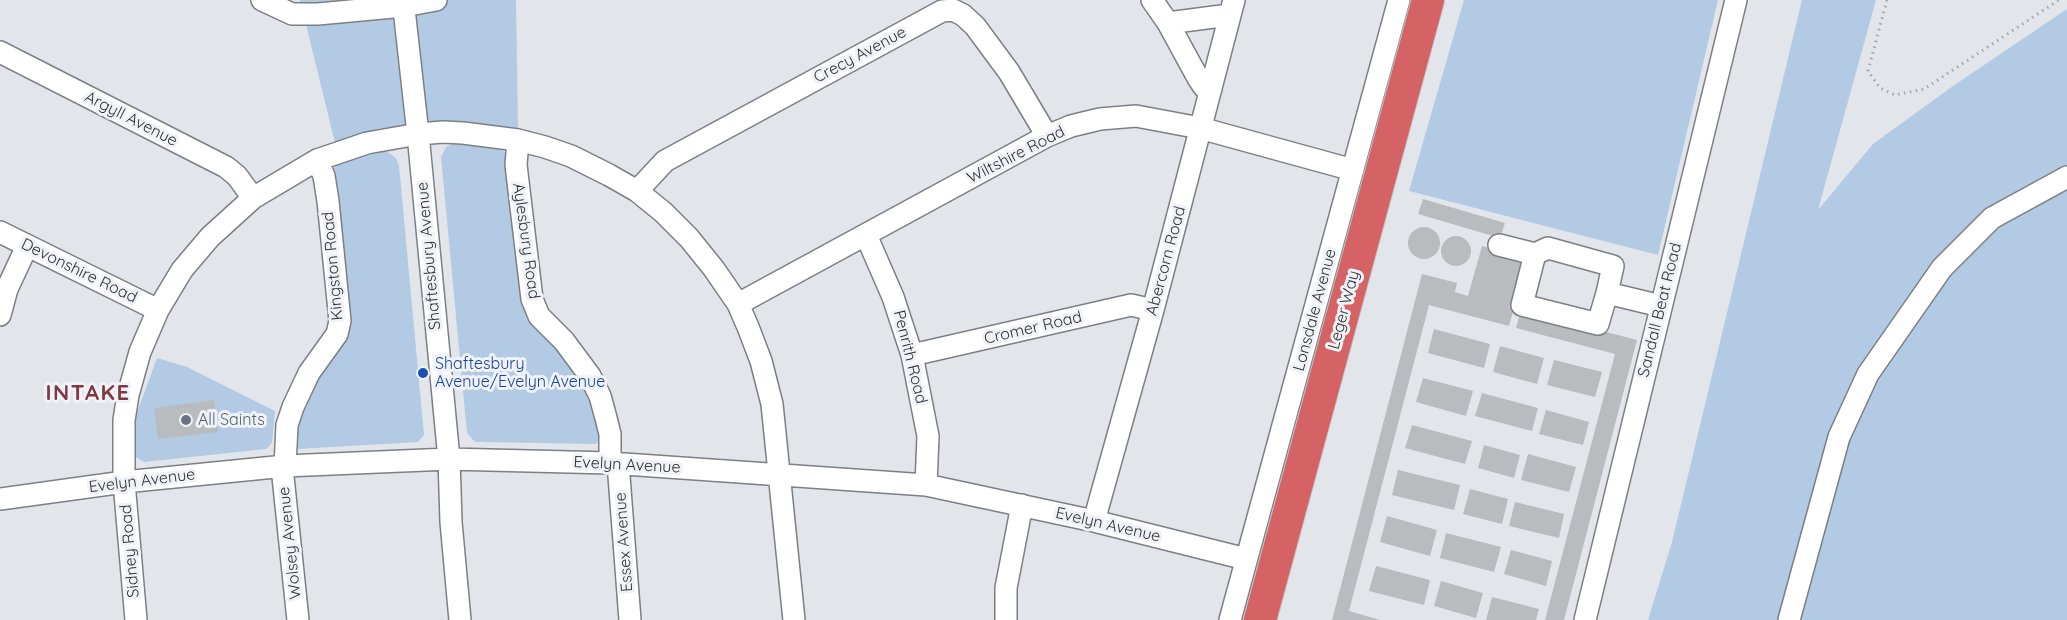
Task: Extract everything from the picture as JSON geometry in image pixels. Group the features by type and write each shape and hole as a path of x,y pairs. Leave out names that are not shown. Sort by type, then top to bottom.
{"highway":[{"name":"Leger Way","path":"1260,620 1428,0"}],"street":[{"path":"262,0 318,14 436,0"},
{"path":"1152,0 1168,23 1198,78 1204,87 1211,89"},
{"name":"Lonsdale Avenue","path":"1230,620 1399,0"},
{"name":"Sandall Beat Road","path":"1585,620 1736,0"},
{"name":"Shaftesbury Avenue","path":"404,3 449,459 451,522 460,620"},
{"path":"1168,23 1231,8"},
{"name":"Abercorn Road","path":"1094,521 1153,310 1231,8"},
{"name":"Crecy Avenue","path":"637,192 665,161 942,11 953,10 963,15 975,26 1009,72 1047,136"},
{"name":"Argyll Avenue","path":"0,52 226,167 237,176 253,198"},
{"name":"Wiltshire Road","path":"738,304 1047,136 1071,126 1119,116 1136,116 1200,128 1353,170"},
{"name":"Sidney Road","path":"136,620 124,482 124,420 128,395 140,352 158,310 182,270 210,237 253,198 317,160 367,143 418,134 463,133 519,140 571,156 637,192 689,238 738,304 761,361 772,404 794,620"},
{"name":"Aylesbury Road","path":"519,140 516,165 532,299 539,315 564,340 590,376 600,396 610,434 614,463"},
{"name":"Kingston Road","path":"283,467 287,424 293,407 309,373 337,334 340,321 328,201 324,176 317,160"},
{"path":"1789,620 1839,437 1868,374 1942,268 1992,218 2067,177"},
{"name":"Devonshire Road","path":"0,232 158,310"},
{"name":"Penrith Road","path":"866,235 893,297 912,355 928,436 926,485"},
{"path":"1499,245 1535,254 1548,248 1613,266 1598,324 1522,305 1535,254"},
{"path":"0,315 7,289 27,246"},
{"path":"1607,293 1661,306"},
{"name":"Cromer Road","path":"912,355 1131,305 1153,310"},
{"name":"Evelyn Avenue","path":"0,499 124,482 283,467 449,459 614,463 926,485 1094,521 1246,559"},
{"name":"Essex Avenue","path":"614,463 630,620"},
{"name":"Wolsey Avenue","path":"283,467 298,620"},
{"path":"1006,620 1006,588 1022,506"}],"path":[{"path":"1887,0 1868,71 1880,88 1895,95 1924,89 2059,0"}],"shaded area":[{"path":"300,0 516,0 518,128 445,122 380,128 335,143"},
{"path":"1464,0 1718,0 1658,255 1409,191"},
{"path":"1802,0 1876,0 1818,210 1873,144 1953,86 2067,9 2067,620 1648,620 1672,542"},
{"path":"452,144 500,148 507,154 524,300 589,386 602,435 596,444 475,442 467,433 441,157 446,147"},
{"path":"386,151 396,158 399,165 424,435 418,442 298,449 294,443 295,415 338,343 331,175 338,163"},
{"path":"157,358 187,367 275,411 272,443 266,449 144,462 134,456 135,418"}],"building":[{"path":"1423,199 1505,223 1500,238 1418,214"},
{"path":"1424,227 1436,231 1440,243 1436,255 1424,259 1412,255 1408,243 1412,231"},
{"path":"1456,236 1467,240 1471,251 1467,262 1456,266 1445,262 1441,251 1445,240"},
{"path":"1482,246 1523,258 1510,307 1514,308 1509,326 1429,305 1349,611 1380,620 1332,620 1422,274 1457,283 1455,292 1468,296"},
{"path":"1521,310 1637,340 1564,620 1545,620 1615,354 1516,328"},
{"path":"1434,329 1490,344 1484,368 1428,353"},
{"path":"1500,346 1544,358 1537,384 1493,372"},
{"path":"1554,360 1602,372 1595,397 1547,385"},
{"path":"1423,378 1473,391 1466,416 1416,402"},
{"path":"1482,393 1538,408 1532,431 1475,416"},
{"name":"All Saints","path":"214,400 218,432 158,439 154,408"},
{"path":"1546,410 1589,422 1583,445 1539,434"},
{"path":"1412,425 1472,441 1465,464 1405,448"},
{"path":"1484,445 1520,455 1514,478 1478,468"},
{"path":"1528,454 1576,467 1569,492 1521,480"},
{"path":"1398,470 1460,485 1454,510 1392,495"},
{"path":"1470,489 1508,499 1502,524 1463,514"},
{"path":"1515,502 1564,514 1559,538 1509,526"},
{"path":"1387,516 1437,530 1430,556 1380,542"},
{"path":"1446,533 1501,547 1494,572 1440,558"},
{"path":"1511,550 1552,561 1546,586 1504,574"},
{"path":"1376,566 1430,580 1424,605 1369,591"},
{"path":"1441,581 1483,593 1476,618 1434,606"},
{"path":"1492,597 1539,609 1536,620 1486,620"}],"place":[{"name":"Shaftesbury Avenue/Evelyn Avenue","path":"423,373"},
{"name":"All Saints","path":"186,420"}],"district":[{"name":"INTAKE","path":"88,393"}]}
